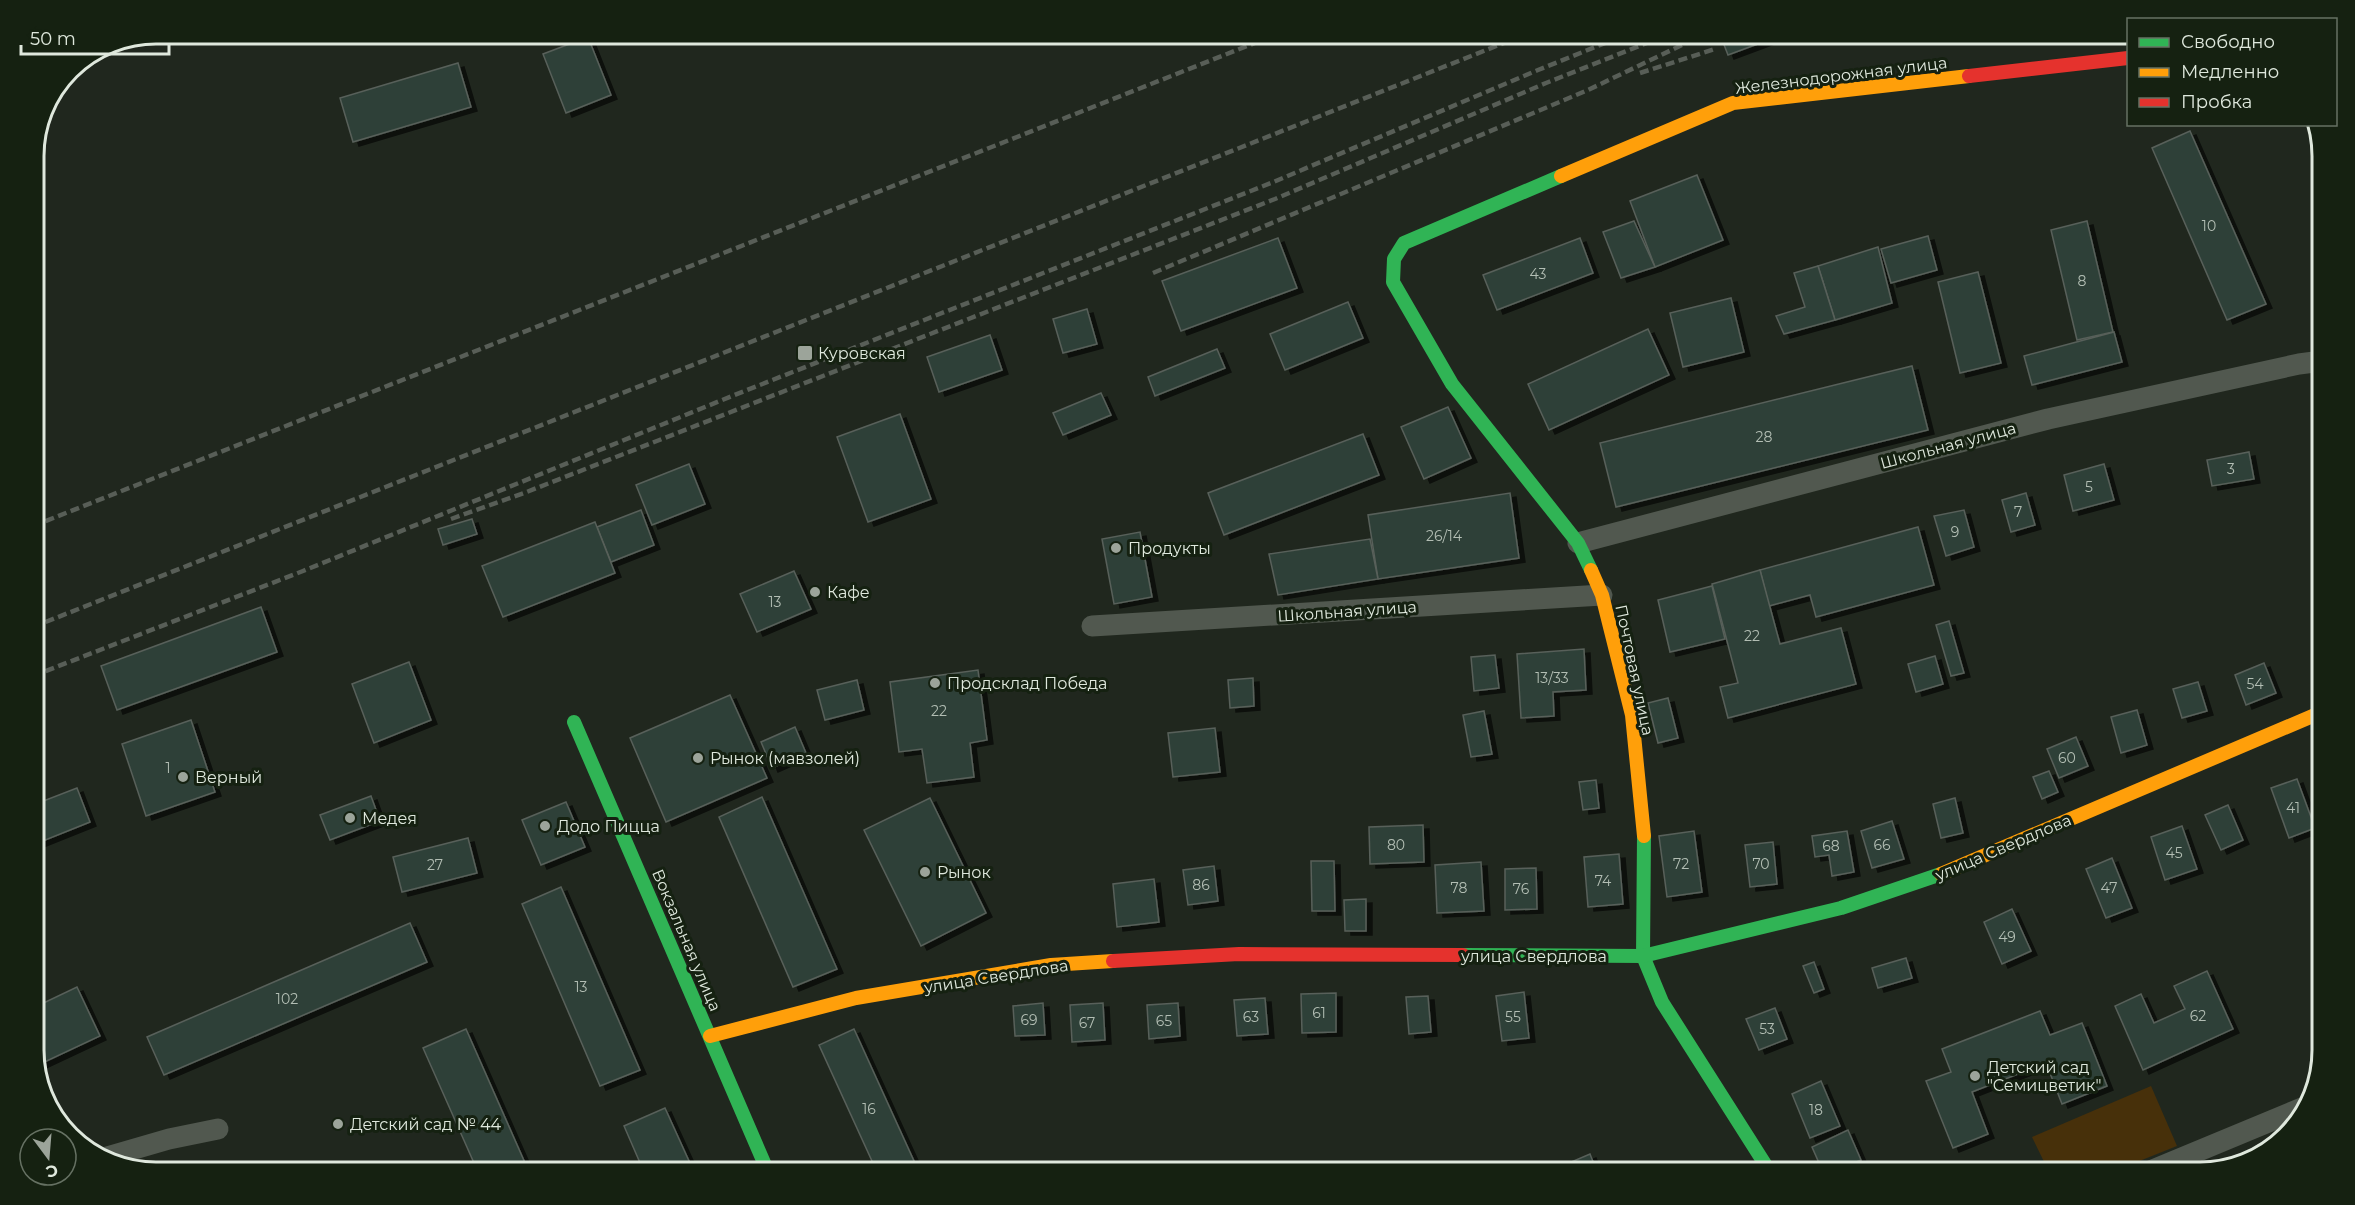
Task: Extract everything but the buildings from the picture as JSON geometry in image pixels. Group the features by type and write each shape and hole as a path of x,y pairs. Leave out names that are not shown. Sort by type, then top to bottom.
{"street":[{"name":"Железнодорожная улица","path":"1404,243 1733,103 2127,58"},
{"name":"Почтовая улица","path":"1404,243 1394,259 1393,282 1452,384 1578,543 1602,595 1632,715 1644,822 1643,956 1662,1002 1764,1162"},
{"name":"Школьная улица","path":"1578,543 2048,419 2311,362"},
{"name":"Школьная улица","path":"1092,626 1602,595"},
{"name":"улица Свердлова","path":"710,1036 856,998 1051,964 1239,954 1643,956 1841,908 1922,882 2312,716"},
{"name":"Вокзальная улица","path":"574,722 764,1162"},
{"path":"2172,1162 2293,1112"},
{"path":"116,1154 169,1139 218,1129"}],"shaded area":[{"path":"2151,1086 2177,1146 2137,1162 2044,1162 2032,1137"}],"railway":[{"path":"44,522 1252,44"},
{"path":"44,623 1501,44"},
{"path":"44,672 303,571 732,396 1271,183 1603,44"},
{"path":"451,519 524,493 1275,199 1546,83 1644,44"},
{"path":"1153,273 1588,90 1684,44"},
{"path":"1640,73 1715,49"}],"traffic: fast":[{"path":"1561,176 1404,243 1394,259 1393,282 1452,384 1578,543 1591,570"},
{"path":"574,722 764,1162"},
{"path":"1644,836 1643,956 1662,1002 1764,1162"},
{"path":"1463,955 1643,956 1841,908 1941,874"}],"traffic: slow":[{"path":"1561,176 1733,103 1969,76"},
{"path":"1591,570 1602,595 1632,715 1644,836"},
{"path":"1941,874 2312,716"},
{"path":"710,1036 856,998 1051,965 1113,961"}],"traffic: jam":[{"path":"1969,76 2127,58"},
{"path":"1113,961 1239,954 1463,955"}],"place":[{"name":"Куровская","path":"805,353"},
{"name":"Продукты","path":"1116,548"},
{"name":"Кафе","path":"815,592"},
{"name":"Продсклад Победа","path":"935,683"},
{"name":"Рынок (мавзолей)","path":"698,758"},
{"name":"Верный","path":"183,777"},
{"name":"Медея","path":"350,818"},
{"name":"Додо Пицца","path":"545,826"},
{"name":"Рынок","path":"925,872"},
{"name":"Детский сад \"Семицветик\"","path":"1975,1076"},
{"name":"Детский сад № 44","path":"338,1124"}]}
